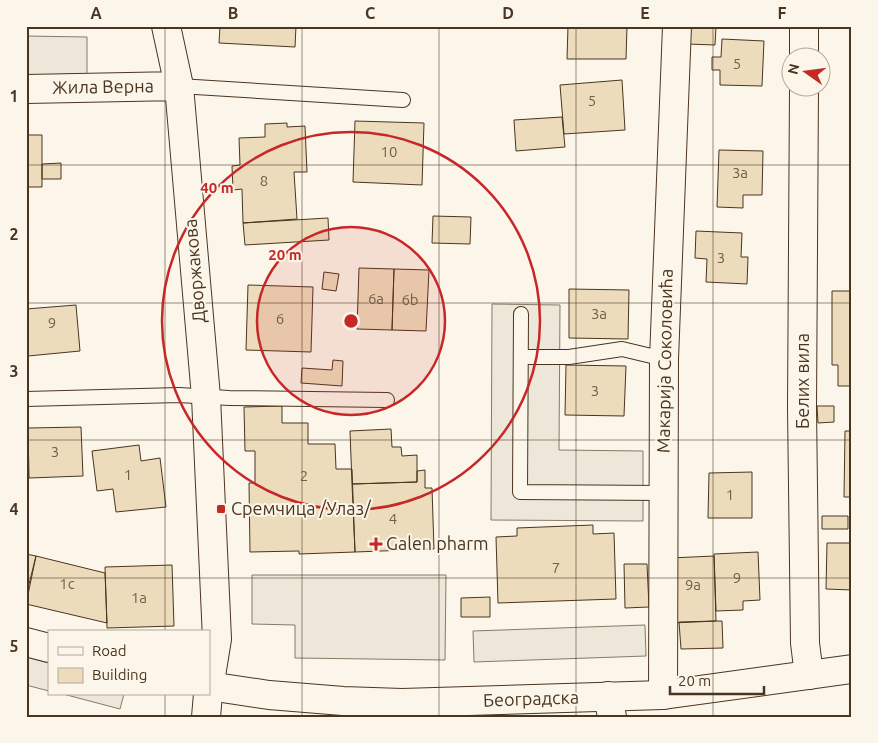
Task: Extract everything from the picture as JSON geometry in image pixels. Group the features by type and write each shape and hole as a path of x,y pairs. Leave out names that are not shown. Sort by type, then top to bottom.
{"street":[{"name":"Дворжакова","path":"166,26 179,86 206,396 217,639 210,680"},
{"name":"Макарија Соколовића","path":"663,695 662,493 664,359 677,26"},
{"path":"804,26 804,48"},
{"name":"Жила Верна","path":"26,89 179,86"},
{"name":"Белих вила","path":"804,98 802,408 805,643 809,675"},
{"path":"26,642 48,648"},
{"name":"Београдска","path":"210,686 402,710 610,707 663,695 852,669"},
{"path":"206,717 208,696"}],"lane":[{"path":"179,86 403,100"},
{"path":"521,314 520,492 662,493"},
{"path":"521,357 569,358 622,349 664,359"},
{"path":"26,399 179,395 387,400"}],"shaded area":[{"path":"26,36 87,37 87,75 26,75"},
{"path":"492,304 560,305 559,450 643,451 643,521 491,520"},
{"path":"252,575 446,575 445,660 295,658 295,625 252,624"},
{"path":"645,625 646,656 474,662 473,631"},
{"path":"26,657 48,663 48,691 26,685"},
{"path":"71,696 123,696 120,709"}],"building":[{"path":"220,26 296,26 295,47 219,43"},
{"path":"555,26 555,27 498,27"},
{"path":"568,26 627,26 626,59 567,59"},
{"path":"688,26 716,27 715,45 687,44"},
{"path":"722,39 764,41 762,86 720,85 720,70 712,70 712,57 721,57"},
{"path":"622,80 625,130 564,134 560,85"},
{"path":"562,117 565,147 516,151 514,120"},
{"path":"355,121 424,123 422,185 353,182"},
{"path":"287,123 287,127 305,126 307,172 294,172 297,219 243,223 242,189 233,190 232,166 240,165 239,138 265,137 265,124"},
{"path":"26,135 42,135 42,187 26,187"},
{"path":"719,150 763,151 762,195 743,195 743,208 717,207"},
{"path":"61,163 61,179 42,179 42,164"},
{"path":"433,216 471,217 470,244 432,243"},
{"path":"328,218 329,240 245,245 243,223"},
{"path":"696,231 742,233 741,257 748,257 747,284 706,282 707,259 695,258"},
{"path":"359,268 394,269 392,330 357,329"},
{"path":"394,269 429,270 426,331 392,330"},
{"path":"324,272 339,274 336,291 322,289"},
{"path":"248,285 313,287 311,352 246,350"},
{"path":"569,289 629,290 628,339 569,338"},
{"path":"832,291 852,291 852,386 838,386 838,365 832,365"},
{"path":"76,305 80,351 28,356 26,309"},
{"path":"333,360 343,361 342,386 301,383 302,368 332,370"},
{"path":"566,365 626,366 624,416 565,415"},
{"path":"282,406 282,423 308,423 308,444 335,444 336,469 352,469 355,552 299,554 299,551 250,552 249,483 255,483 255,451 245,451 244,407"},
{"path":"817,406 834,406 834,422 818,423"},
{"path":"81,427 83,476 29,478 28,428"},
{"path":"391,429 392,447 401,447 402,456 417,455 417,482 352,484 350,431"},
{"path":"845,431 852,431 852,497 844,497"},
{"path":"139,445 141,461 160,458 166,507 116,512 113,489 97,491 92,451"},
{"path":"425,470 425,488 432,488 434,549 355,552 352,484 417,482 417,471"},
{"path":"752,472 752,518 708,518 709,473"},
{"path":"822,516 848,516 848,529 822,529"},
{"path":"593,525 593,534 614,533 616,599 498,603 496,537 517,536 517,528"},
{"path":"827,543 852,543 852,590 826,589"},
{"path":"758,552 760,600 743,601 743,610 716,611 714,554"},
{"path":"26,554 36,556 26,596"},
{"path":"36,556 105,573 107,623 26,604"},
{"path":"714,556 716,621 672,623 670,558"},
{"path":"624,564 647,564 649,607 625,608"},
{"path":"172,565 174,626 107,628 105,567"},
{"path":"490,597 490,617 461,617 461,598"},
{"path":"722,621 723,648 681,649 679,622"}],"place":[{"name":"Сремчица /Улаз/","path":"221,509"},
{"name":"Galen pharm","path":"376,544"}]}
